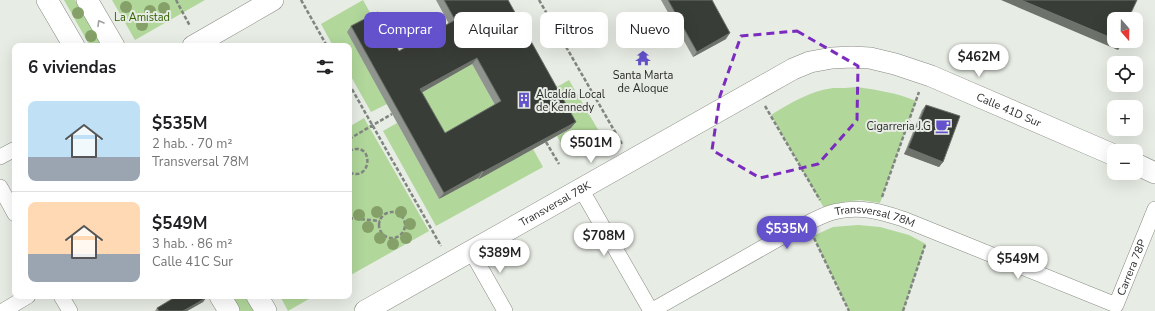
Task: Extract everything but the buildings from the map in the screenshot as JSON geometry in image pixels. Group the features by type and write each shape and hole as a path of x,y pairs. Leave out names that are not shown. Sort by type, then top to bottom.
{"street":[{"path":"47,0 72,43"},
{"path":"87,0 112,43"},
{"path":"198,43 272,0"},
{"name":"Transversal 78K","path":"365,311 793,69 810,62 832,58"},
{"name":"Calle 41D Sur","path":"832,58 870,58 926,74 1107,152"},
{"path":"0,157 12,151"},
{"path":"1143,167 1155,173"},
{"path":"0,187 12,209"},
{"path":"581,189 651,311"},
{"name":"Transversal 78M","path":"651,311 807,223 838,211 857,209 877,211 903,219 1116,305"},
{"name":"Carrera 78P","path":"1116,305 1155,209"},
{"path":"471,251 505,311"},
{"path":"3,311 23,299"},
{"path":"63,299 70,311"},
{"path":"222,299 229,311"},
{"path":"259,299 266,311"}],"path":[{"path":"176,0 196,43"},
{"path":"301,0 325,43"},
{"path":"540,0 631,161"},
{"path":"877,211 926,74"},
{"path":"352,89 450,263"},
{"path":"756,90 828,214"},
{"path":"352,136 392,114"},
{"path":"546,142 559,164"},
{"path":"352,150 361,150 367,156 368,160 367,168 364,171 360,173 352,173"},
{"path":"389,213 397,214 404,219 405,227 397,237 393,238 382,233 380,221 382,217 389,213"},
{"path":"352,218 380,221"},
{"path":"807,223 849,311"},
{"path":"903,311 930,230"}],"highlighted area":[{"path":"797,31 858,66 857,120 818,164 760,178 712,150 720,96 741,36"}],"green space":[{"path":"64,0 75,0 100,43 88,43"},
{"name":"La Amistad","path":"112,0 205,0 135,40"},
{"path":"363,0 370,12 364,12 364,48 378,48 387,104 371,112 352,78 352,43 331,43 321,24"},
{"path":"472,64 523,155 533,149 543,167 436,226 383,131 397,123 439,199 465,185 416,96"},
{"path":"569,80 600,133 567,153 557,136 571,128 550,91"},
{"path":"857,87 895,94 916,101 880,203 860,200 843,202 824,208 771,115 793,102 816,92 833,88"},
{"path":"364,118 429,231 352,274 352,125"},
{"path":"858,225 880,227 909,235 926,244 903,311 849,311 813,236 833,227"},
{"path":"233,299 250,299 257,311 240,311"},
{"path":"282,299 309,299 288,311"}],"place":[{"name":"Santa Marta de Aloque","path":"643,58"},
{"name":"Alcaldía Local de Kennedy","path":"524,100"},
{"name":"Cigarreria J.G","path":"943,126"}]}
